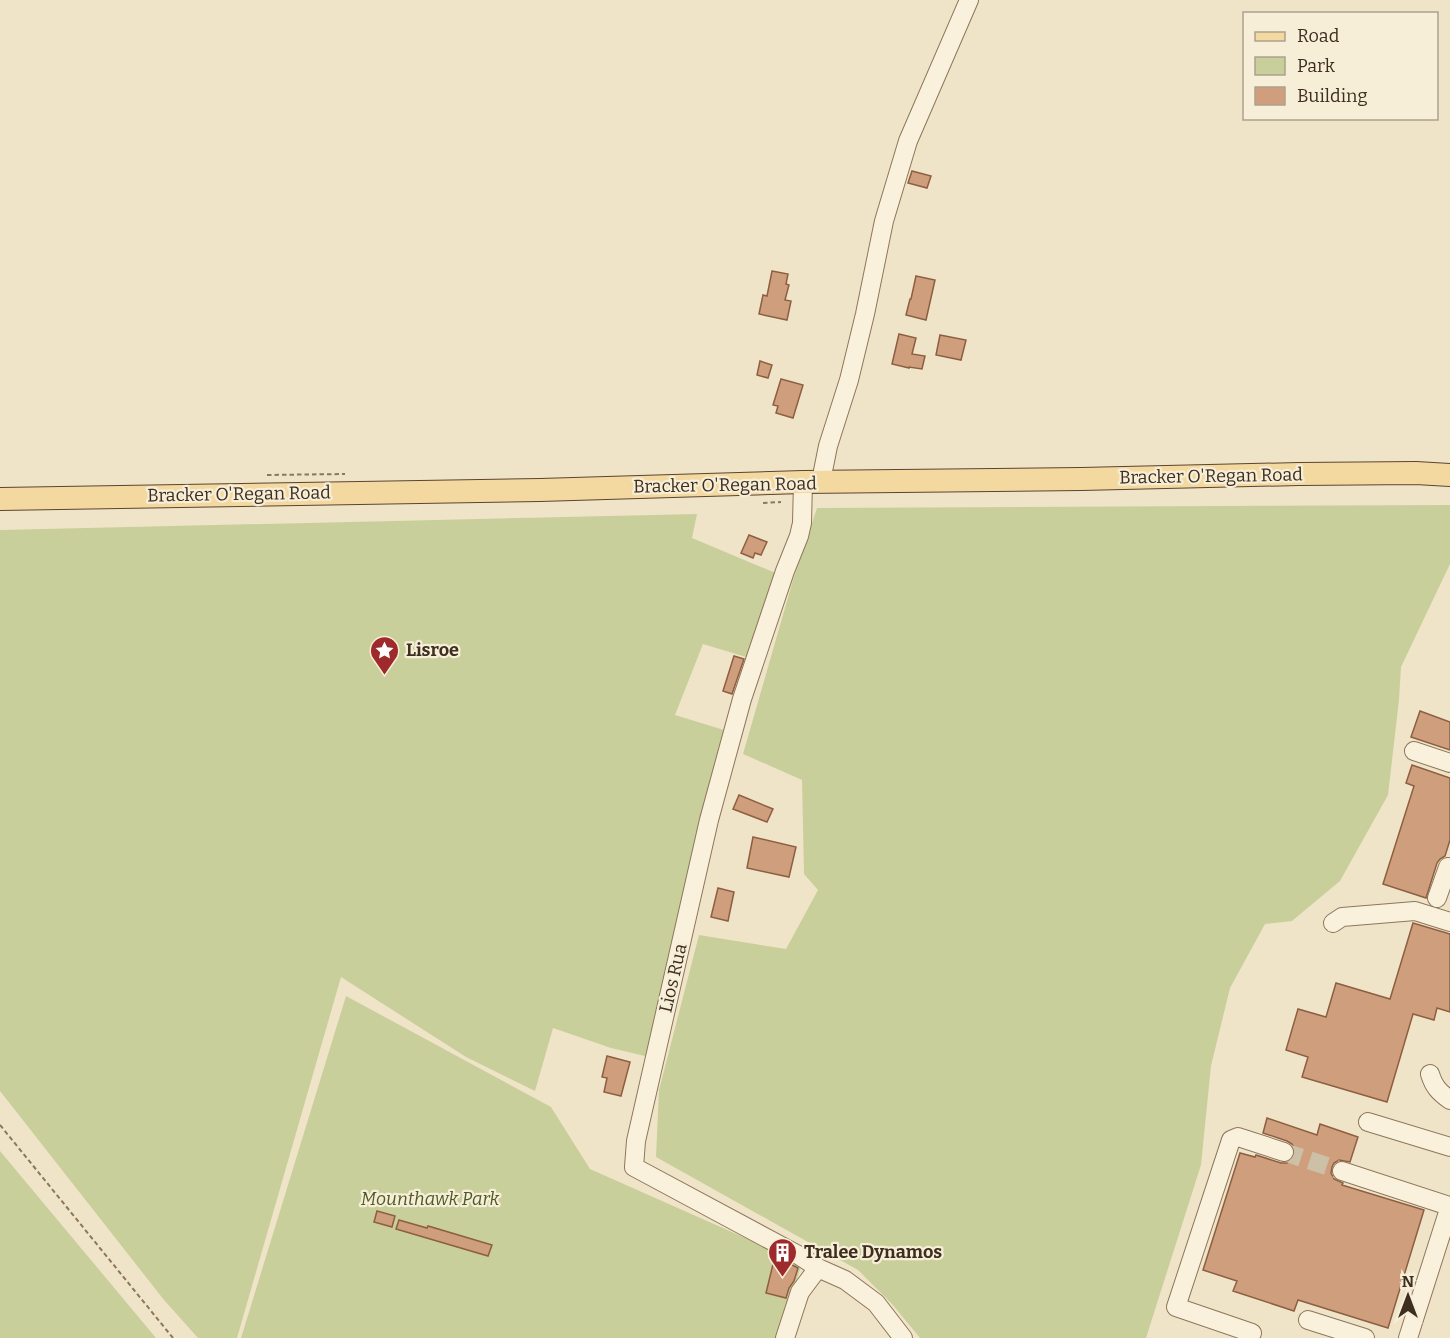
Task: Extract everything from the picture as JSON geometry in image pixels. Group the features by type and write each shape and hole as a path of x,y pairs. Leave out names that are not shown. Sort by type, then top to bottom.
{"main road":[{"name":"Bracker O'Regan Road","path":"0,499 540,490 813,482 1299,474 1450,475"}],"street":[{"path":"813,482 823,471 828,446 849,380 884,221 908,141 969,0"},
{"name":"Lios Rua","path":"813,482 799,536 742,699 709,820 636,1142 634,1167 800,1256 818,1268 845,1280 876,1303 903,1338"},
{"path":"1414,751 1450,763"},
{"path":"1437,898 1449,865"},
{"path":"1333,923 1342,917 1415,911 1450,922"},
{"path":"1430,1074 1439,1092 1450,1100"},
{"path":"1368,1122 1450,1147"},
{"path":"1250,1338 1252,1333 1176,1307 1231,1140 1238,1137 1284,1152"},
{"path":"1342,1171 1450,1206 1408,1338"},
{"path":"785,1338 800,1292 818,1268"},
{"path":"1308,1320 1365,1338"}],"path":[{"path":"0,1125 173,1338"}],"green space":[{"path":"1450,505 1450,564 1401,667 1388,795 1340,881 1292,921 1265,924 1230,988 1211,1066 1201,1165 1146,1338 920,1338 892,1304 858,1270 656,1157 659,1090 699,935 786,949 818,890 804,874 802,780 743,754 793,580 817,508"},
{"path":"697,514 692,538 778,574 746,657 703,644 675,715 724,730 704,807 649,1057 611,1048 553,1028 535,1091 466,1057 341,977 237,1338 198,1338 164,1300 0,1091 0,530"},
{"name":"Mounthawk Park","path":"346,996 551,1107 590,1169 802,1263 778,1338 241,1338"},
{"path":"0,1151 156,1338 0,1338"}],"building":[{"path":"912,171 931,176 927,188 908,183"},
{"path":"772,271 788,274 786,284 789,285 785,300 791,301 787,320 759,314 763,295 767,296"},
{"path":"916,276 935,280 926,320 906,315"},
{"path":"899,334 916,338 912,354 925,356 922,369 892,364"},
{"path":"940,335 966,340 961,360 936,355"},
{"path":"760,361 772,365 768,378 757,375"},
{"path":"781,379 803,385 793,418 776,413 778,406 773,405"},
{"path":"749,535 767,542 761,555 755,553 753,558 741,553"},
{"path":"734,656 744,659 732,694 723,691"},
{"path":"1420,711 1450,722 1450,750 1411,737"},
{"path":"1412,765 1450,778 1450,840 1445,856 1437,863 1426,898 1383,884 1414,786 1406,783"},
{"path":"739,795 773,809 767,822 733,809"},
{"path":"753,837 796,847 789,877 747,868"},
{"path":"718,888 734,892 728,921 711,917"},
{"path":"1413,923 1450,934 1450,1012 1437,1008 1434,1020 1413,1014 1387,1102 1302,1077 1308,1057 1286,1050 1298,1009 1326,1017 1336,983 1390,999"},
{"path":"607,1056 630,1062 621,1096 604,1092 607,1078 602,1077"},
{"path":"1267,1118 1317,1135 1320,1124 1358,1137 1350,1162 1339,1160 1334,1163 1331,1173 1334,1179 1343,1183 1342,1185 1424,1210 1388,1328 1298,1300 1294,1311 1233,1291 1237,1281 1203,1270 1240,1153 1255,1157 1256,1155 1281,1163 1287,1163 1294,1156 1295,1149 1292,1144 1263,1133"},
{"path":"377,1211 395,1216 392,1227 374,1222"},
{"path":"399,1220 492,1245 488,1256 396,1229"},
{"name":"Tralee Dynamos","path":"775,1256 798,1268 786,1298 766,1293"}],"tunnel":[{"path":"1284,1152 1342,1171"}],"place":[{"name":"Lisroe","path":"385,676"},
{"name":"Tralee Dynamos","path":"783,1278"}]}
